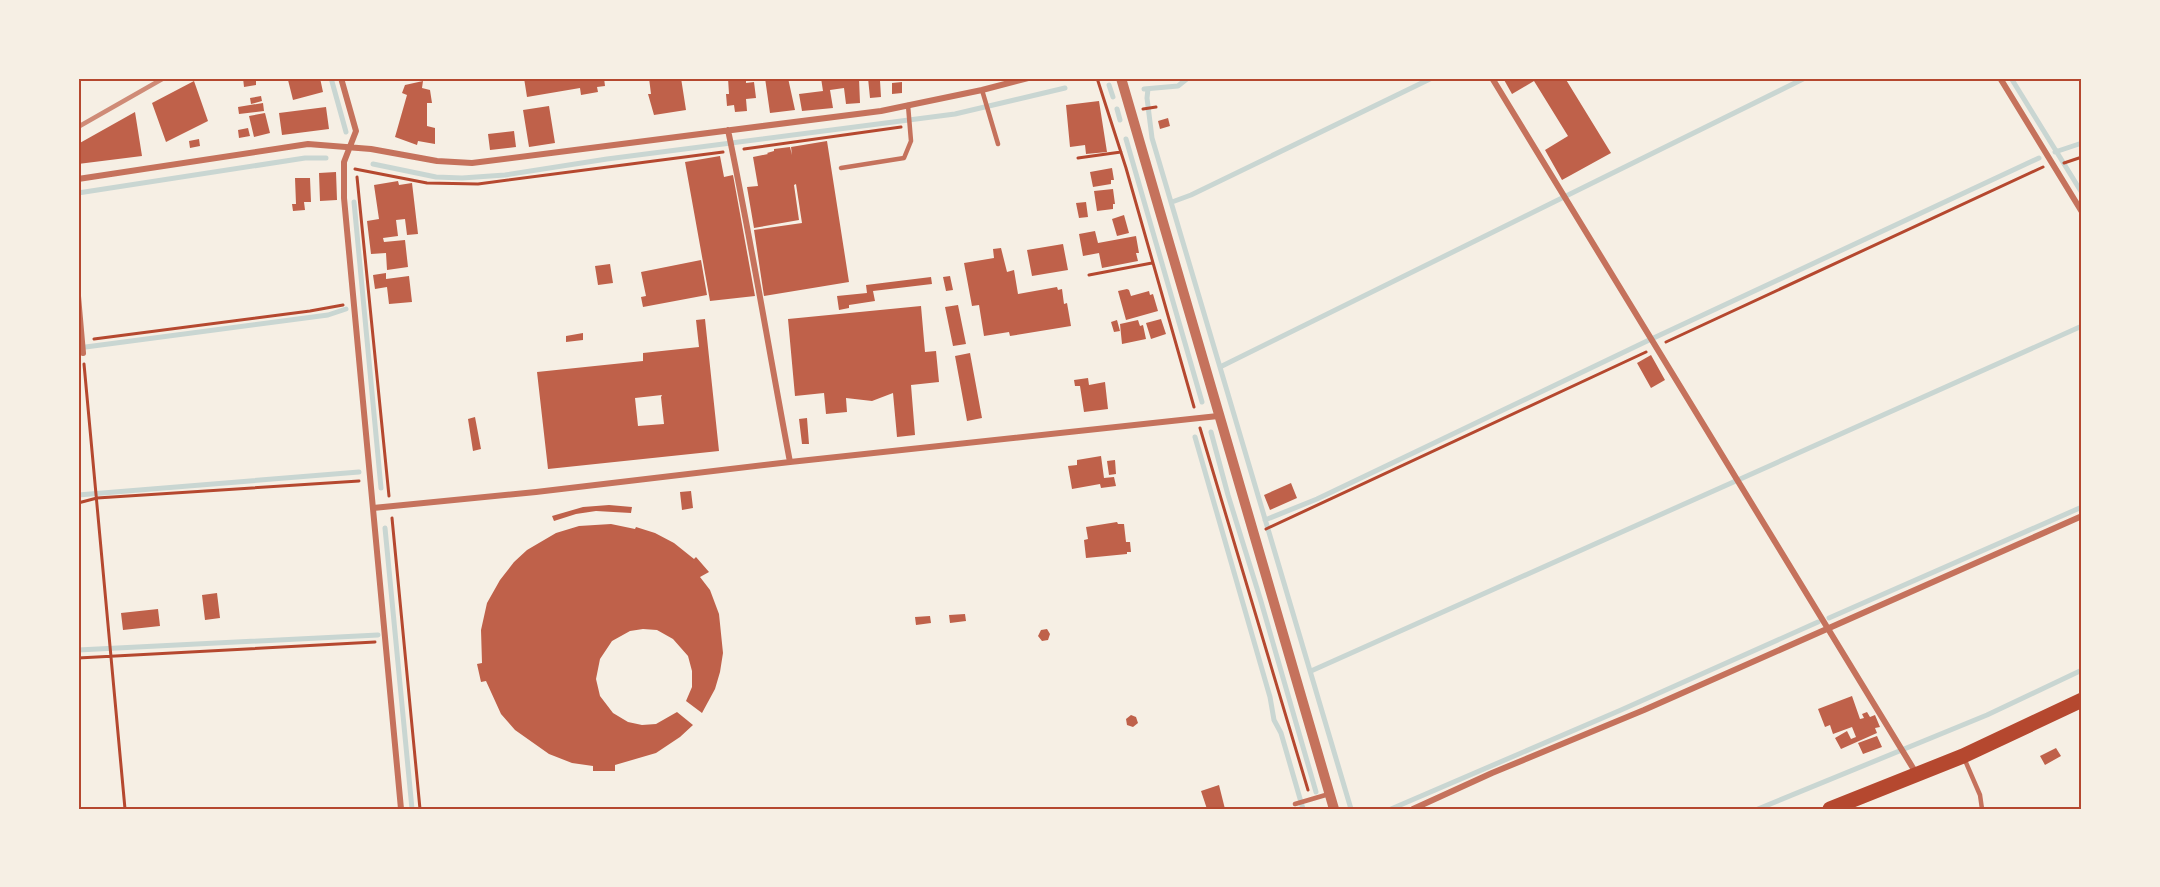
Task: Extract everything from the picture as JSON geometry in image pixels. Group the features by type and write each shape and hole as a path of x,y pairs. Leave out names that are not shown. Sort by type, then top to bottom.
{"main road":[{"path":"1830,809 1963,756 2082,700"}],"street":[{"path":"341,78 356,131 344,162 344,198 401,809"},
{"path":"78,179 308,144 371,149 437,161 472,163 881,111 1028,78"},
{"path":"1121,78 1334,809"},
{"path":"1492,78 1917,774"},
{"path":"2000,78 2082,212"},
{"path":"728,130 755,264 760,303 790,462"},
{"path":"78,296 83,347"},
{"path":"373,508 547,491 790,462 1218,416"},
{"path":"1413,809 1492,773 1644,710 2082,516"}],"lane":[{"path":"982,90 998,144"},
{"path":"841,168 904,158 911,141 908,105"},
{"path":"1963,756 1980,795 1982,809"},
{"path":"1295,804 1329,794"}],"path":[{"path":"1097,78 1121,152 1309,800"},
{"path":"1106,107 1114,104"},
{"path":"1145,109 1155,107"},
{"path":"344,168 427,183 478,184 902,127 901,124"},
{"path":"1078,158 1121,152"},
{"path":"2066,162 2082,158"},
{"path":"356,170 420,809"},
{"path":"1089,275 1152,263"},
{"path":"125,809 83,347 310,311 353,302"},
{"path":"78,502 97,497 370,480"},
{"path":"78,658 111,654 386,641"}],"building":[{"path":"243,78 256,78 256,85 244,87"},
{"path":"291,78 320,78 323,92 293,100 288,80"},
{"path":"524,78 604,78 605,86 597,87 598,92 581,95 580,88 527,97"},
{"path":"649,78 681,78 686,110 654,115 648,94 651,94"},
{"path":"728,78 746,78 746,83 754,82 756,98 746,99 747,111 735,112 734,105 727,106"},
{"path":"765,78 788,78 795,110 770,113"},
{"path":"821,78 859,78 860,103 846,104 844,88 830,90 833,108 802,111 799,94 823,91"},
{"path":"868,78 894,78 895,80 880,81 881,97 870,98"},
{"path":"1503,78 1565,78 1611,153 1562,180 1545,150 1568,136 1534,81 1512,94"},
{"path":"194,81 208,121 166,142 152,103"},
{"path":"423,81 422,88 430,90 432,103 427,103 427,126 435,128 435,144 418,141 417,145 395,137 407,95 402,93 405,85"},
{"path":"902,82 902,93 892,94 892,83"},
{"path":"261,96 262,101 251,104 250,98"},
{"path":"1099,101 1107,152 1086,154 1085,145 1070,147 1066,105"},
{"path":"263,103 264,111 239,114 238,107"},
{"path":"549,106 555,143 529,147 523,110"},
{"path":"326,107 329,129 282,135 279,113"},
{"path":"135,112 142,156 78,164 78,144"},
{"path":"265,113 270,133 254,137 249,116"},
{"path":"1168,118 1170,126 1160,129 1158,121"},
{"path":"248,128 250,136 239,138 238,130"},
{"path":"514,131 516,147 490,150 488,134"},
{"path":"199,139 200,146 190,148 189,141"},
{"path":"827,141 849,282 764,296 754,230 802,223 796,184 794,185 799,220 754,228 747,187 758,186 753,157 768,154 774,149 790,147 792,155 791,147"},
{"path":"720,156 724,177 733,175 755,296 710,301 685,162"},
{"path":"1112,168 1114,180 1111,180 1111,184 1093,187 1090,172"},
{"path":"336,172 337,200 320,201 319,173"},
{"path":"295,178 310,178 311,202 304,202 305,210 293,211 292,204 296,204"},
{"path":"398,181 399,185 412,183 418,234 407,235 405,219 396,220 398,236 383,238 384,242 405,240 408,267 387,270 386,253 371,254 367,221 379,219 374,185"},
{"path":"1113,189 1115,204 1113,204 1113,209 1097,211 1094,191"},
{"path":"1086,202 1088,217 1079,218 1076,203"},
{"path":"1124,215 1129,233 1117,236 1112,219"},
{"path":"1095,231 1098,243 1136,236 1138,261 1102,268 1099,253 1083,256 1079,234"},
{"path":"1063,244 1068,270 1032,276 1027,250"},
{"path":"1001,248 1007,272 1014,270 1018,294 1057,287 1058,290 1062,289 1071,326 1010,336 1009,332 984,336 979,305 972,306 964,263 994,258 993,249"},
{"path":"701,260 707,295 643,307 641,297 646,296 641,272"},
{"path":"610,264 613,283 598,285 595,266"},
{"path":"386,273 386,279 409,276 412,302 389,304 387,287 375,289 373,275"},
{"path":"950,276 953,290 946,291 943,277"},
{"path":"931,277 932,284 873,291 875,301 849,305 849,308 839,310 837,296 867,293 866,285"},
{"path":"1127,289 1131,296 1149,291 1150,295 1153,294 1158,311 1126,320 1118,291"},
{"path":"958,305 966,344 953,346 945,307"},
{"path":"921,306 925,352 936,351 939,382 911,385 915,435 897,437 893,393 872,401 846,398 847,412 826,414 824,393 795,396 788,319"},
{"path":"705,319 719,451 548,469 537,372 643,361 643,353 699,347 696,320","holes":["662,395 664,424 638,426 635,398"]},
{"path":"1161,319 1166,334 1151,339 1146,323"},
{"path":"1117,320 1120,331 1114,332 1111,322"},
{"path":"1138,320 1140,326 1143,325 1146,339 1122,344 1120,324"},
{"path":"583,333 583,340 566,342 566,336"},
{"path":"970,353 982,418 967,421 955,356"},
{"path":"1651,355 1665,380 1651,388 1637,363"},
{"path":"1088,378 1089,385 1105,382 1108,409 1084,412 1080,386 1075,386 1074,380"},
{"path":"475,417 481,449 473,451 468,419"},
{"path":"807,418 809,444 802,444 799,419"},
{"path":"1101,456 1104,478 1114,477 1116,486 1101,488 1100,484 1072,489 1068,466 1077,465 1077,460"},
{"path":"1115,460 1116,474 1109,475 1107,461"},
{"path":"1291,483 1297,498 1270,510 1264,495"},
{"path":"691,491 693,508 682,510 680,492"},
{"path":"609,505 632,507 631,513 596,511 554,521 552,516 583,507"},
{"path":"1117,522 1124,524 1126,542 1130,542 1131,552 1086,558 1084,540 1088,539 1086,527"},
{"path":"611,524 635,529 636,527 655,533 674,543 694,559 696,557 709,572 700,577 710,590 719,614 723,653 715,689 702,713 686,701 692,687 692,671 688,656 673,639 657,630 643,629 630,631 612,641 600,659 596,679 600,696 613,713 628,722 642,725 656,724 677,712 693,725 656,753 615,765 615,771 593,771 593,766 572,763 549,754 515,730 501,714 486,681 481,682 477,664 482,663 481,630 487,603 514,562 527,550 556,533 579,526"},
{"path":"217,593 220,618 205,620 202,595"},
{"path":"158,609 160,626 123,630 121,613"},
{"path":"965,614 966,621 950,623 949,615"},
{"path":"930,616 931,623 916,625 915,617"},
{"path":"1047,629 1050,634 1048,640 1042,641 1038,636 1041,630"},
{"path":"1852,696 1860,719 1864,718 1862,714 1867,712 1870,717 1875,715 1880,727 1875,728 1877,733 1841,749 1835,738 1847,731 1851,739 1856,737 1852,727 1833,734 1830,725 1825,727 1818,709"},
{"path":"1131,715 1136,717 1138,723 1133,727 1127,725 1126,719"},
{"path":"1877,736 1882,747 1863,754 1858,743"},
{"path":"2056,748 2061,756 2045,765 2040,756"},
{"path":"1219,785 1225,809 1207,809 1201,791"}],"waterway":[{"path":"331,78 346,132"},
{"path":"1144,89 1178,86 1188,78"},
{"path":"1172,202 1191,195 1432,78"},
{"path":"1220,367 1805,78"},
{"path":"2011,78 2082,193"},
{"path":"1109,85 1113,97"},
{"path":"373,164 436,177 505,175 607,159 955,114 1065,88"},
{"path":"1148,89 1152,138 1351,809"},
{"path":"1117,109 1120,120"},
{"path":"1126,139 1202,402"},
{"path":"2055,152 2082,143"},
{"path":"78,193 305,158 326,158"},
{"path":"1265,520 1317,499 1645,342 2039,158"},
{"path":"354,202 381,488"},
{"path":"78,348 328,315 346,309"},
{"path":"1311,671 2082,326"},
{"path":"1211,432 1316,792"},
{"path":"1195,437 1270,697 1274,720 1281,733 1303,809"},
{"path":"78,495 359,472"},
{"path":"1829,618 2082,507"},
{"path":"385,528 412,809"},
{"path":"1391,809 1818,622"},
{"path":"78,650 378,635"},
{"path":"1758,809 1987,715 2082,670"}],"railway":[{"path":"78,127 164,78"}]}
